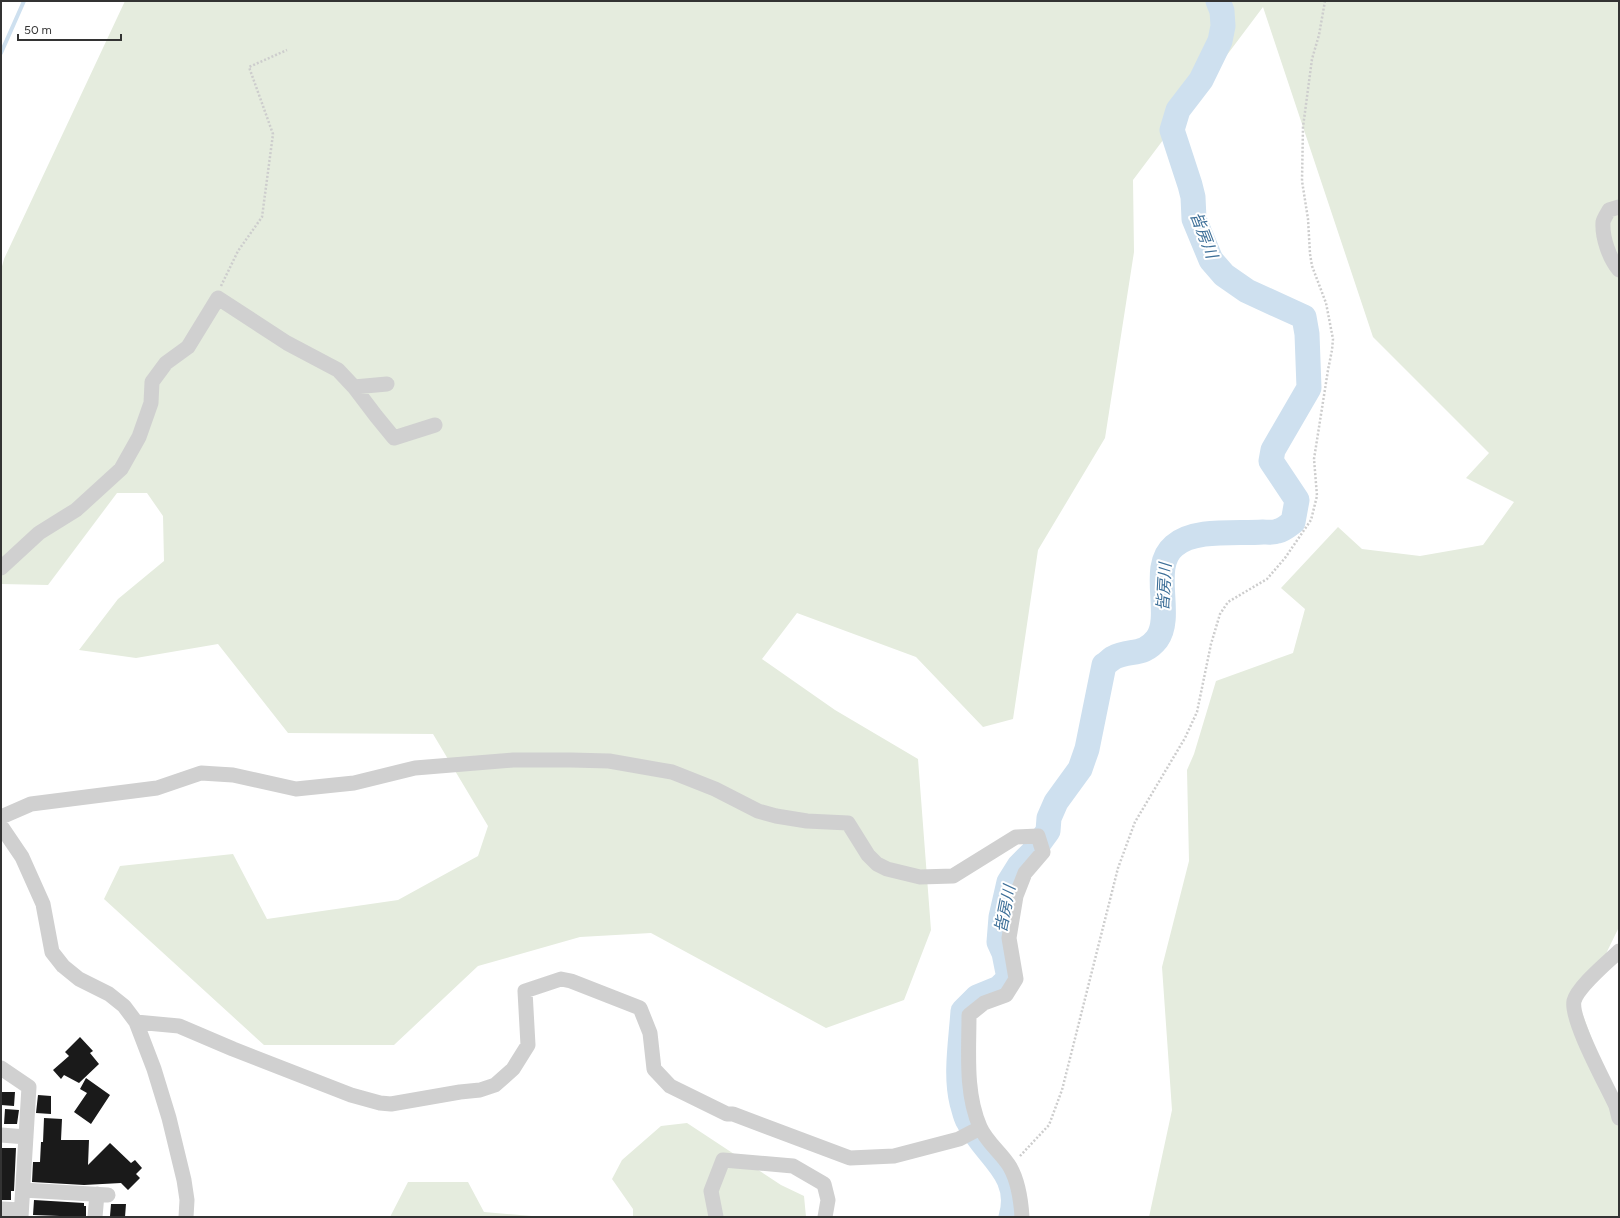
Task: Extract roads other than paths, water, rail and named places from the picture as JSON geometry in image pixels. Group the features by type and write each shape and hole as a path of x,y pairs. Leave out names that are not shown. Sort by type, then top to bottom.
{"street":[{"path":"1619,207 1609,210 1603,221 1604,238 1614,264 1619,270"},
{"path":"1,568 39,532 76,510 121,469 139,437 151,403 152,382 166,363 188,347 218,298 287,343 338,370 354,386 394,438 435,425"},
{"path":"354,386 387,384"},
{"path":"1,817 31,804 157,788 201,773 233,775 296,789 354,783 415,768 513,760 571,760 609,761 672,772 715,789 758,811 776,816 807,821 848,823 868,855 877,864 887,869 920,877 953,876 1016,837 1038,836 1044,852 1025,873 1016,896 1009,938 1016,979 1006,995 984,1003 969,1015 969,1073 974,1106 980,1128 992,1146 1010,1167 1021,1198 1022,1217"},
{"path":"1,826 22,857 43,904 52,952 63,966 79,978 108,994 124,1006 136,1022 154,1068 169,1118 184,1180 187,1200 186,1217"},
{"path":"1619,951 1582,988 1574,1001 1577,1022 1614,1100 1619,1118"},
{"path":"136,1022 179,1026 233,1049 351,1095 380,1103 391,1104 480,1090 495,1085 513,1069 528,1045 525,991 561,979 571,981 640,1008 650,1033 654,1069 670,1086 727,1114 733,1114 850,1158 894,1156 959,1139 980,1128"},
{"path":"1,1068 29,1087 21,1214 1,1209"},
{"path":"1,1135 26,1137"},
{"path":"716,1217 711,1191 723,1160 793,1166 824,1184 828,1200 825,1217"},
{"path":"23,1190 102,1195 95,1217"}],"waterway":[{"path":"1,53 24,1"},
{"name":"皆房川","path":"1011,1217 1014,1202 1012,1188 1000,1165 975,1133 967,1119 962,1103 959,1081 963,1011 977,997 999,988 1009,978 1004,953 999,942 1001,917 1009,882 1019,866 1032,853 1048,831 1049,818 1056,802 1080,769 1087,749 1104,665 1119,655 1141,651 1152,645 1162,629 1162,578 1163,566 1167,555 1174,546 1182,540 1193,536 1216,533 1276,532 1293,522 1297,500 1271,461 1273,450 1309,388 1307,334 1304,317 1247,291 1224,275 1211,260 1194,219 1193,197 1172,130 1178,110 1201,80 1220,41 1223,26 1222,11 1218,1"}]}
